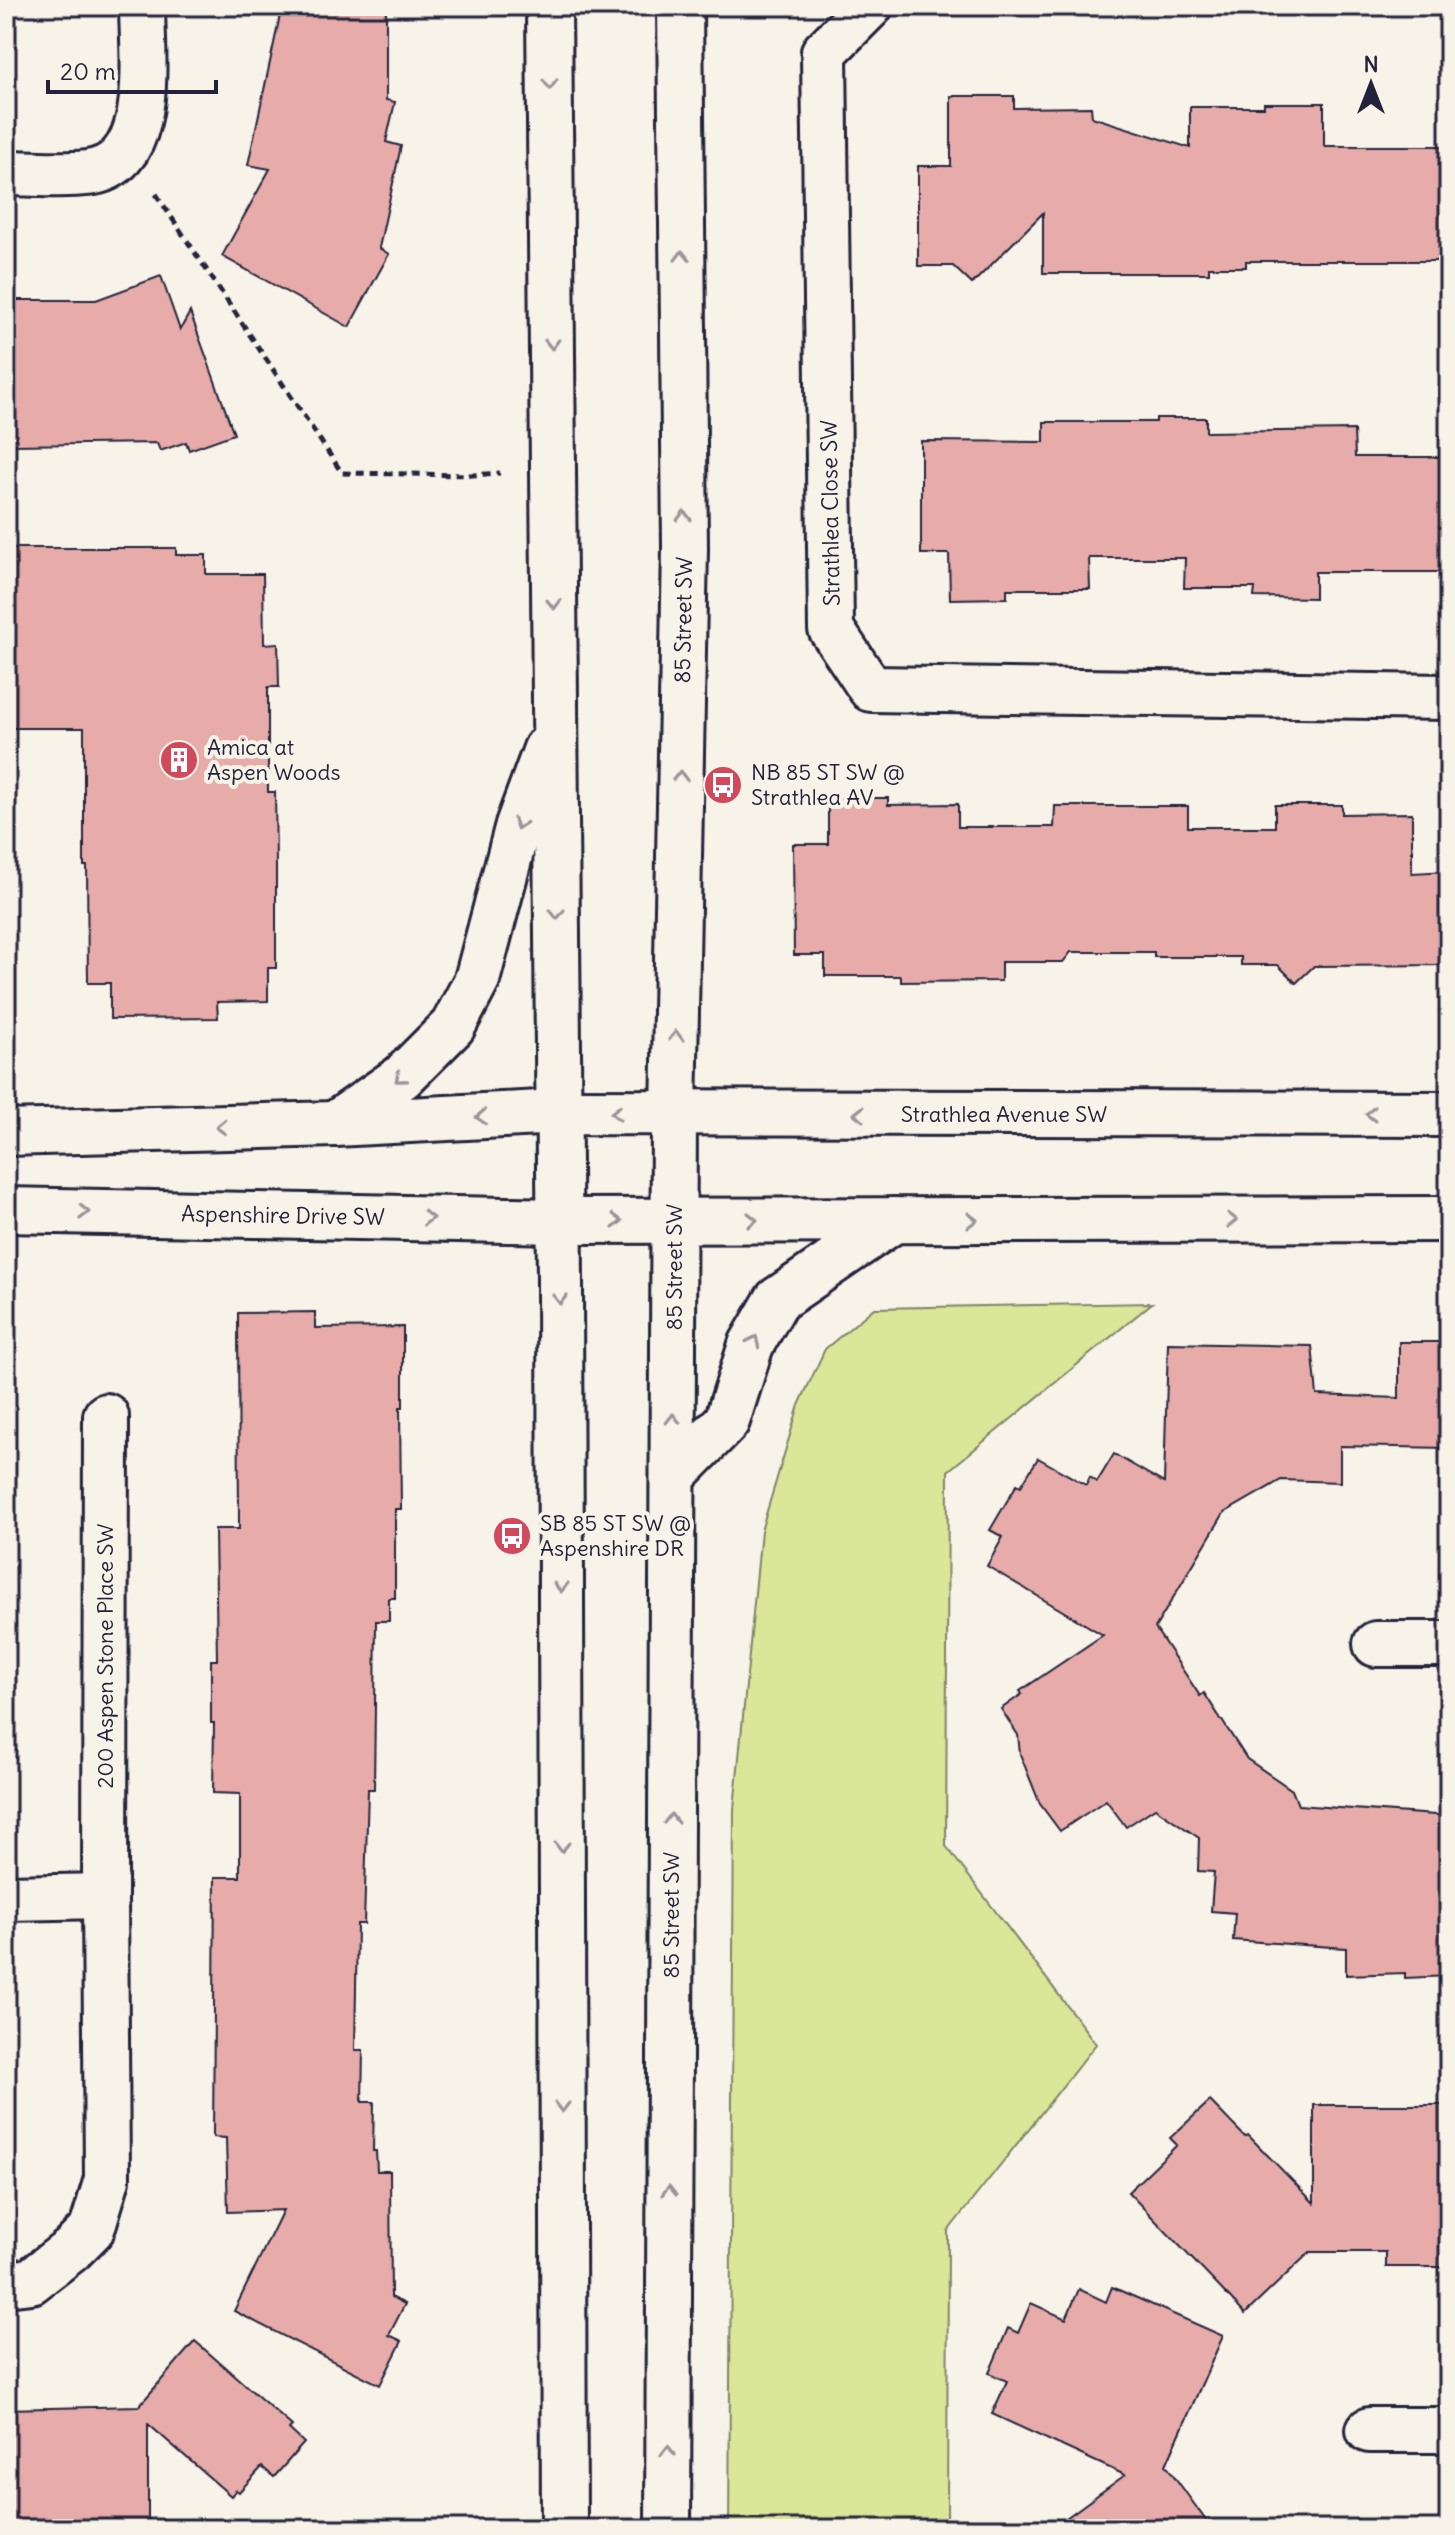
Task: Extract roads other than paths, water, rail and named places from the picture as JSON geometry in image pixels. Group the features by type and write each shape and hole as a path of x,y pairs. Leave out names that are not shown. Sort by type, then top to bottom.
{"main road":[{"path":"6,173 89,173 114,163 124,152 133,138 142,107 142,6"},
{"path":"549,6 560,1221 564,2529"},
{"name":"85 Street SW","path":"668,2529 674,1114 685,548 680,6"},
{"name":"Strathlea Close SW","path":"870,6 824,52 831,629 871,689 1449,697"},
{"path":"335,1124 402,1077 453,1026 477,980 518,825 556,724"},
{"path":"6,1133 335,1124 558,1112"},
{"name":"Strathlea Avenue SW","path":"558,1112 1449,1114"},
{"name":"Aspenshire Drive SW","path":"6,1210 560,1221"},
{"path":"560,1221 1449,1219"},
{"path":"673,1476 727,1421 751,1345 777,1300 894,1220"},
{"name":"200 Aspen Stone Place SW","path":"6,2284 31,2281 92,2229 107,2179 106,1416"},
{"path":"1376,1644 1449,1644"},
{"path":"6,1898 105,1896"},
{"path":"1369,2430 1449,2430"}],"place":[{"name":"Amica at Aspen Woods","path":"179,760"},
{"name":"NB 85 ST SW @ Strathlea AV","path":"723,785"},
{"name":"SB 85 ST SW @ Aspenshire DR","path":"512,1536"}]}
